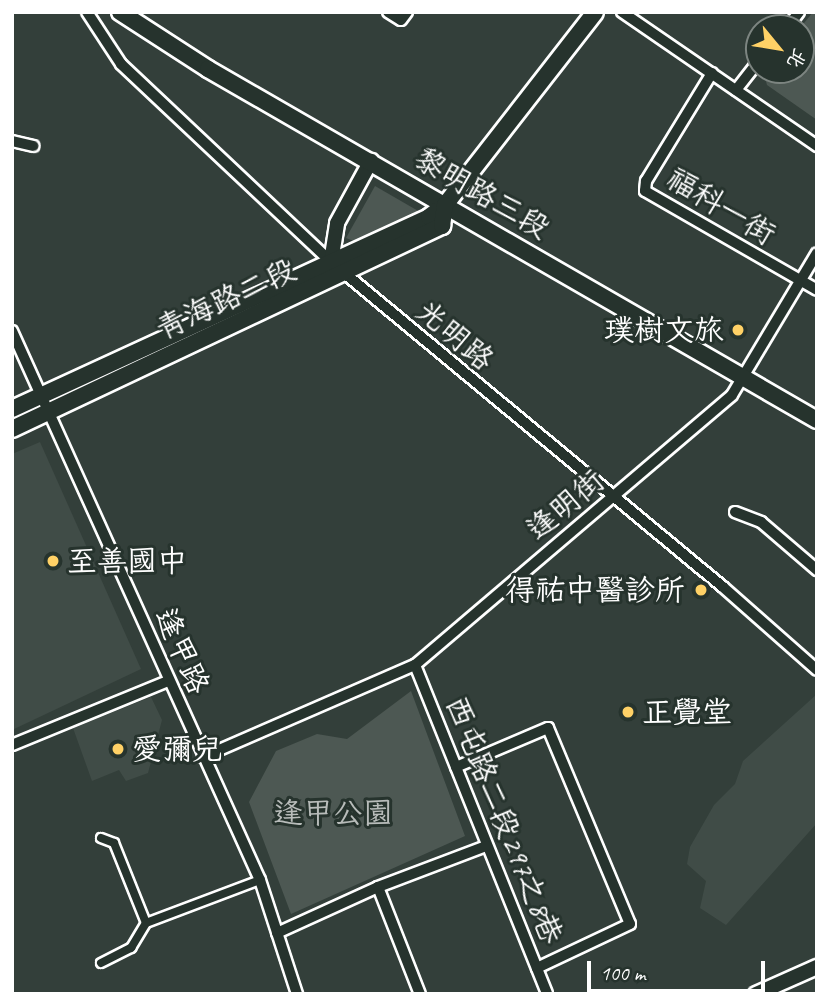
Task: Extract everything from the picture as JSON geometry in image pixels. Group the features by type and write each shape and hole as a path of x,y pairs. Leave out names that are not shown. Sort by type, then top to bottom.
{"main road":[{"name":"黎明路三段","path":"120,12 208,69 817,420"},
{"name":"青海路二段","path":"12,409 420,222 445,205 595,12"},
{"name":"青海路二段","path":"12,429 345,275 442,226 445,205"}],"street":[{"name":"光明路","path":"87,12 121,64 345,275 817,670"},
{"path":"388,12 401,20 407,12"},
{"path":"622,12 817,146"},
{"name":"福科一街","path":"712,74 646,181 645,191 817,290"},
{"path":"736,90 745,79"},
{"path":"12,141 33,146"},
{"name":"青海路二段","path":"331,262 337,223 371,161"},
{"name":"逢明街","path":"203,757 415,665 613,497 745,379 817,253"},
{"name":"逢甲路","path":"12,331 260,880 297,994"},
{"path":"735,512 761,522 817,570"},
{"name":"西屯路二段297之8巷","path":"415,665 547,994"},
{"path":"12,745 168,681"},
{"path":"456,767 548,728 630,924 537,968"},
{"path":"101,838 114,843 146,923"},
{"path":"277,933 378,887 486,846"},
{"path":"100,963 131,948 146,923 260,880"},
{"path":"378,887 421,994"},
{"path":"756,994 817,967"}],"shaded area":[{"name":"至善國中","path":"40,442 141,669 12,730 12,454"},
{"path":"817,694 817,823 726,925 700,908 706,881 687,864 690,847 714,805 735,784 743,761"},
{"name":"愛彌兒","path":"151,697 162,720 148,773 126,781 119,770 92,781 73,728"}],"green space":[{"path":"817,12 817,120 767,84 815,84 815,14 811,14"},
{"path":"375,186 420,212 356,242 346,238"},
{"name":"逢甲公園","path":"411,691 465,836 291,914 249,802 276,751 317,734 347,739"}],"place":[{"name":"璞樹文旅","path":"738,330"},
{"name":"至善國中","path":"53,561"},
{"name":"得祐中醫診所","path":"701,590"},
{"name":"正覺堂","path":"628,712"},
{"name":"愛彌兒","path":"118,749"}]}
